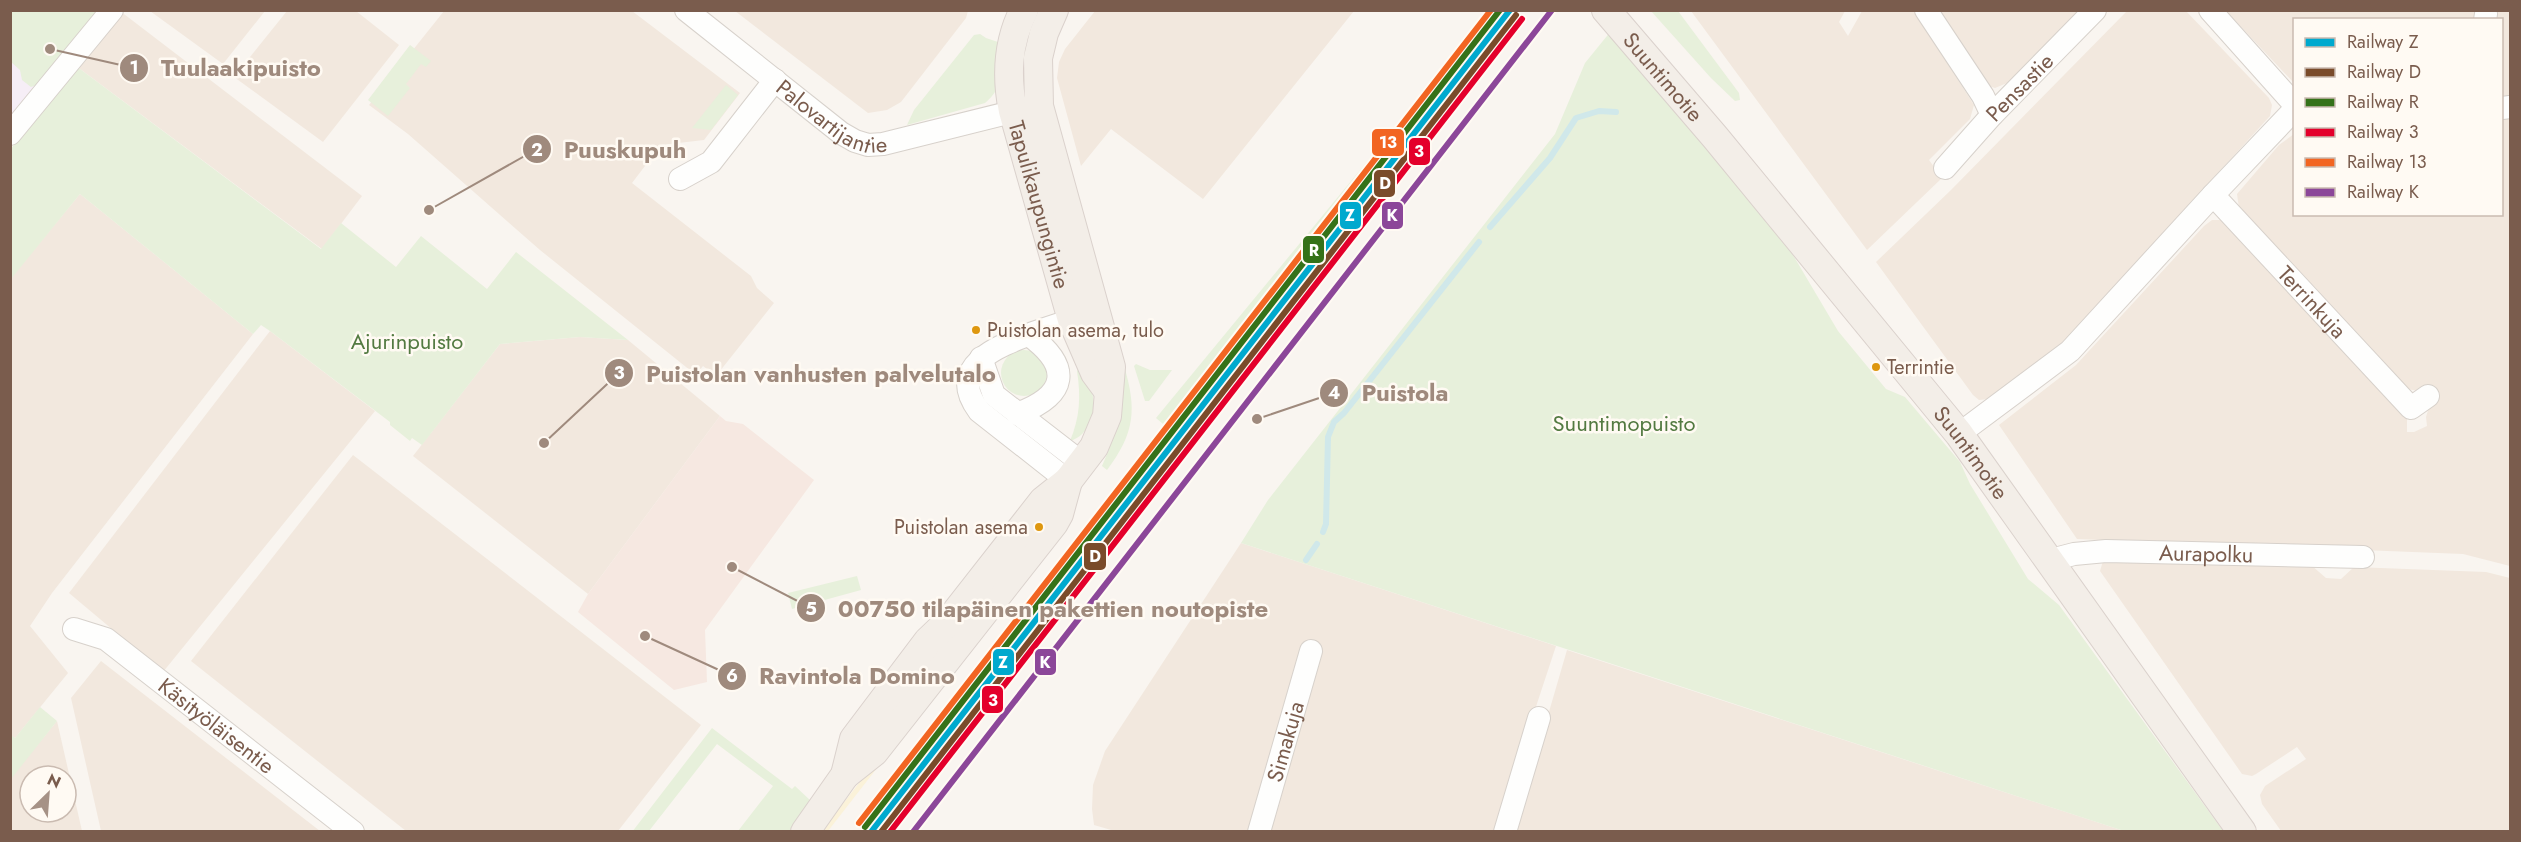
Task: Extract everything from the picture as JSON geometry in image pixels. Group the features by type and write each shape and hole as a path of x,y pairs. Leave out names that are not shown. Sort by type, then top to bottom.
{"main road":[{"name":"Tapulikaupungintie","path":"805,831 845,775 874,752 1054,523 1075,472 1094,447 1104,427 1111,367 1084,316 1026,109 1008,76 1012,39 1024,10"},
{"name":"Tapulikaupungintie","path":"1026,109 1044,33 1054,10"},
{"name":"Suuntimotie","path":"1606,10 1715,137 1959,434 2242,831"}],"street":[{"path":"10,134 112,10"},
{"name":"Palovartijantie","path":"686,10 841,133 868,145 902,140 1026,109"},
{"path":"1926,10 1983,96 1992,115"},
{"name":"Pensastie","path":"1945,168 1992,115 2095,10"},
{"path":"2210,10 2293,102"},
{"path":"680,179 711,162 775,80"},
{"path":"1959,434 2070,351 2213,195 2293,112"},
{"name":"Terrinkuja","path":"2213,195 2418,409"},
{"path":"1075,472 979,411 970,399 967,388 971,373 981,358 1004,343 1084,316"},
{"path":"1017,414 1047,400 1056,387 1059,372 1055,358 1029,334"},
{"path":"981,358 994,395 1017,414 1075,472"},
{"name":"Aurapolku","path":"2051,560 2074,554 2106,551 2363,557"},
{"name":"Käsityöläisentie","path":"74,629 106,639 353,831"},
{"name":"Simakuja","path":"1259,831 1311,651"},
{"path":"1504,831 1539,718"}],"shaded area":[{"path":"120,11 362,196 322,249 76,66"},
{"path":"150,11 265,11 223,64"},
{"path":"287,11 356,11 399,45 323,142 234,77"},
{"path":"444,11 632,11 740,93 704,140 661,145 632,183 751,276 757,288 774,303 716,376 703,366 696,375 540,250 408,134 369,105"},
{"path":"735,11 968,11 966,18 901,102 887,110 868,113"},
{"path":"1095,11 1354,11 1203,199 1111,129 1081,166 1057,78 1059,62 1065,49"},
{"path":"1691,11 1845,11 1839,22 1848,36 1862,11 1914,11 1974,105 1970,119 1929,160 1942,178 1867,250"},
{"path":"1935,11 2078,11 2007,83 1995,88 1989,86"},
{"path":"2127,11 2186,11 2269,98 2272,105 2270,116 2061,345 1988,399 1979,400 1973,395 1876,262 1951,190"},
{"path":"2226,11 2480,11 2478,18 2293,18 2293,82"},
{"path":"2492,11 2510,11 2510,96 2503,96 2503,18 2491,18"},
{"path":"10,32 54,66 10,123"},
{"path":"2510,115 2510,566 2463,554 2077,539 1999,425 2076,365 2212,220 2222,220 2407,416 2407,432 2414,432 2427,426 2426,417 2429,407 2419,391 2407,389 2239,208 2237,194 2279,145 2293,135 2293,216 2503,216 2503,116"},
{"path":"80,194 253,334 52,593 30,626 68,673 15,738 10,735 10,279"},
{"path":"270,331 375,411 163,672 69,593"},
{"path":"580,337 628,340 720,416 588,594 413,456 500,344"},
{"path":"720,416 726,421 743,424 814,480 705,630 707,682 674,690 578,612 588,594"},
{"path":"353,455 701,725 618,831 406,831 191,661"},
{"path":"1241,543 1556,646 1495,831 1118,832 1094,825 1093,785 1105,751"},
{"path":"2103,561 2311,565 2326,578 2341,579 2354,567 2486,572 2510,578 2510,831 2281,831 2262,804 2260,795 2265,786 2306,759 2297,747 2252,776 2242,774 2100,571"},
{"path":"1567,650 2124,831 1514,832"},
{"path":"101,661 320,831 101,831 71,698"},
{"path":"57,721 67,764 22,764"},
{"path":"18,769 18,824 78,824 78,813 82,831 11,831 10,779"}],"green space":[{"path":"10,11 96,11 40,84 31,87 22,80 20,70 11,62"},
{"path":"1491,11 1498,11 1170,430 1156,418"},
{"path":"1651,11 1678,11 1739,93 1740,100 1735,101 1711,78"},
{"name":"Suuntimopuisto","path":"1611,31 1793,255 1838,331 1886,389 1905,397 1960,462 1970,484 2028,579 2059,605 2223,831 2124,831 1241,543 1268,500 1555,134 1585,63"},
{"path":"980,34 1001,43 1001,76 992,97 985,103 907,125 914,110 974,35"},
{"path":"410,45 431,61 426,67 421,64 406,84 410,88 388,116 368,100"},
{"name":"Ajurinpuisto","path":"76,66 321,249 341,223 396,267 421,236 487,289 516,252 628,340 580,337 500,344 422,445 412,438 410,441 390,425 390,422 261,325 253,334 80,194 11,279 10,150"},
{"path":"726,85 738,95 711,130 692,128"},
{"path":"1029,350 1041,356 1046,364 1046,382 1041,390 1033,395 1019,396 1011,393 1004,386 1001,368 1004,360 1011,353"},
{"path":"1136,364 1150,370 1172,370 1149,401 1145,401 1134,366"},
{"path":"1124,366 1131,395 1131,420 1123,444 1107,470 1102,466 1118,417"},
{"path":"1080,368 1091,389 1093,412 1083,433 1070,441 1078,415 1077,371"},
{"path":"857,576 861,590 792,609 788,593"},
{"path":"40,707 57,721 23,764 18,764 18,770 11,779 11,735 15,738"},
{"path":"712,728 792,789 795,786 811,801 790,831 738,831 773,786 717,744 649,831 632,832"}],"sand":[{"path":"949,667 951,673 828,831 821,832"}],"waterway":[{"path":"1490,227 1550,158 1576,118 1599,111 1616,112"},
{"path":"1323,532 1326,524 1328,437 1334,422 1344,413 1479,242"},
{"path":"1306,560 1317,544"}],"rail line":[{"name":"13","path":"859,823 1491,10"},
{"name":"R","path":"865,827 1500,10"},
{"name":"Z","path":"871,832 1510,10"},
{"name":"K","path":"913,832 1552,10"},
{"name":"D","path":"881,832 1516,15"},
{"name":"3","path":"890,832 1522,19"}],"place":[{"name":"Tuulaakipuisto","path":"50,49"},
{"name":"Puuskupuh","path":"429,210"},
{"name":"Puistolan asema, tulo","path":"976,330"},
{"name":"Terrintie","path":"1876,367"},
{"name":"Puistola","path":"1257,419"},
{"name":"Puistolan vanhusten palvelutalo","path":"544,443"},
{"name":"Puistolan asema","path":"1039,527"},
{"name":"00750 tilapäinen pakettien noutopiste","path":"732,567"},
{"name":"Ravintola Domino","path":"645,636"}]}
